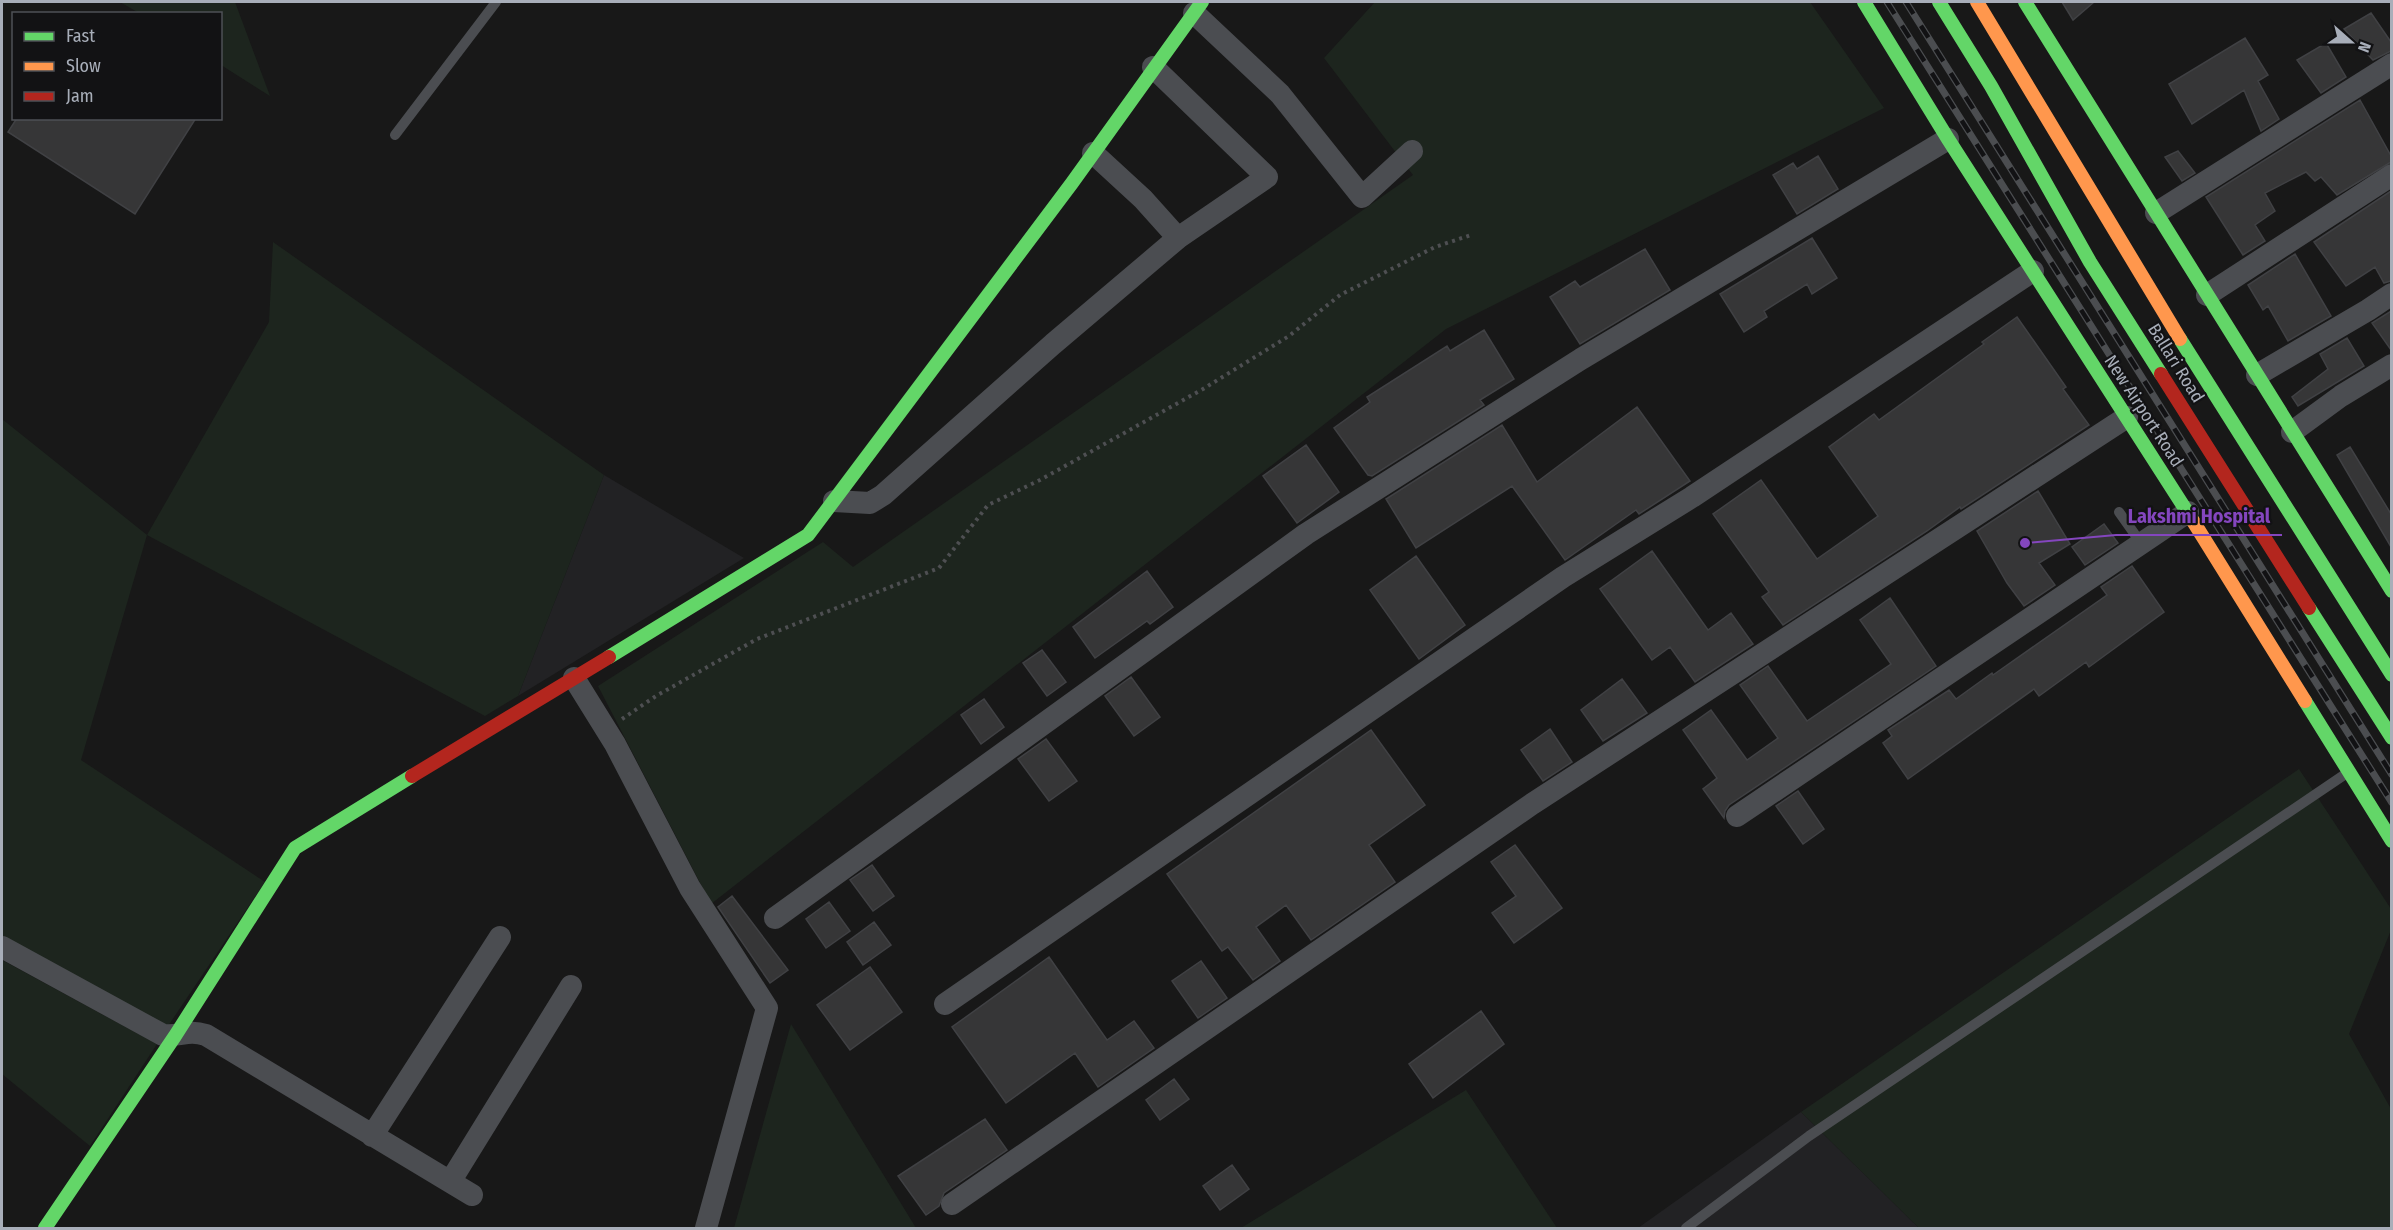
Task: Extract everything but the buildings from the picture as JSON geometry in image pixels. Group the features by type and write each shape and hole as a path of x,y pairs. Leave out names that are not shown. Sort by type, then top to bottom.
{"main road":[{"name":"New Airport Road","path":"1864,2 1948,139 2188,512 2391,841"},
{"name":"Ballari Road","path":"1940,2 1991,86 2090,262 2391,738"},
{"name":"Ballari Road","path":"1977,2 2020,70 2131,262 2391,675"},
{"path":"2025,2 2206,295 2389,582"},
{"path":"45,1228 175,1036 295,848 808,535 1093,153 1198,7"}],"street":[{"path":"1198,7 1280,94 1362,197 1412,151"},
{"path":"2156,213 2391,64"},
{"path":"834,501 870,503 883,495 1053,344 1178,238 1267,177 1153,67"},
{"path":"775,918 1306,534 1581,359 1948,139"},
{"path":"1093,153 1143,199 1178,238"},
{"path":"2206,295 2391,175"},
{"path":"945,1004 1563,577 1692,497 2033,271"},
{"path":"2257,375 2391,294"},
{"path":"2292,432 2341,396 2391,365"},
{"path":"952,1204 1532,804 2127,417"},
{"path":"1737,816 2188,512"},
{"path":"574,678 606,730 690,888 767,1008 706,1228"},
{"path":"372,1136 500,937"},
{"path":"2,947 163,1035 175,1036 190,1031 206,1035 472,1195"},
{"path":"450,1182 572,986"}],"lane":[{"path":"395,135 496,2"},
{"path":"2119,512 2141,543"},
{"path":"1686,1228 1809,1136 2347,773"}],"path":[{"path":"606,730 656,696 757,639 939,568 988,505 1040,480 1203,389 1289,336 1340,295 1435,247 1471,235"}],"shaded area":[{"path":"120,2 235,2 270,96 222,66 222,12 137,12"},
{"path":"1375,2 1810,2 1884,108 1446,329 711,904 598,686 823,542 853,567 1413,175 1324,58"},
{"path":"273,242 604,475 518,696 485,716 147,535 269,322"},
{"path":"2,419 147,535 81,760 265,882 168,1026 2,938"},
{"path":"604,475 744,558 518,696"},
{"path":"2299,769 2391,909 2391,930 2349,1034 2391,1109 2391,1228 1919,1228 1801,1112"},
{"path":"2,960 157,1044 90,1146 2,1074"},
{"path":"791,1024 916,1228 734,1228"},
{"path":"1466,1090 1557,1228 1241,1228"},
{"path":"1801,1112 1919,1228 1638,1228"}],"railway":[{"path":"1887,2 2392,803"},
{"path":"1906,2 2392,775"}],"traffic: fast":[{"path":"609,657 808,535 1072,183 1202,2"},
{"path":"1864,2 1948,139 2193,521"},
{"path":"1939,2 1991,86 2090,262 2161,374"},
{"path":"2025,2 2392,591"},
{"path":"2180,339 2392,675"},
{"path":"2309,608 2392,738"},
{"path":"2305,701 2392,841"},
{"path":"45,1228 175,1036 295,848 412,776"}],"traffic: slow":[{"path":"1977,2 2180,339"},
{"path":"2193,521 2305,701"}],"traffic: jam":[{"path":"2161,374 2309,608"},
{"path":"412,776 609,657"}],"place":[{"name":"Lakshmi Hospital","path":"2025,543"}]}
